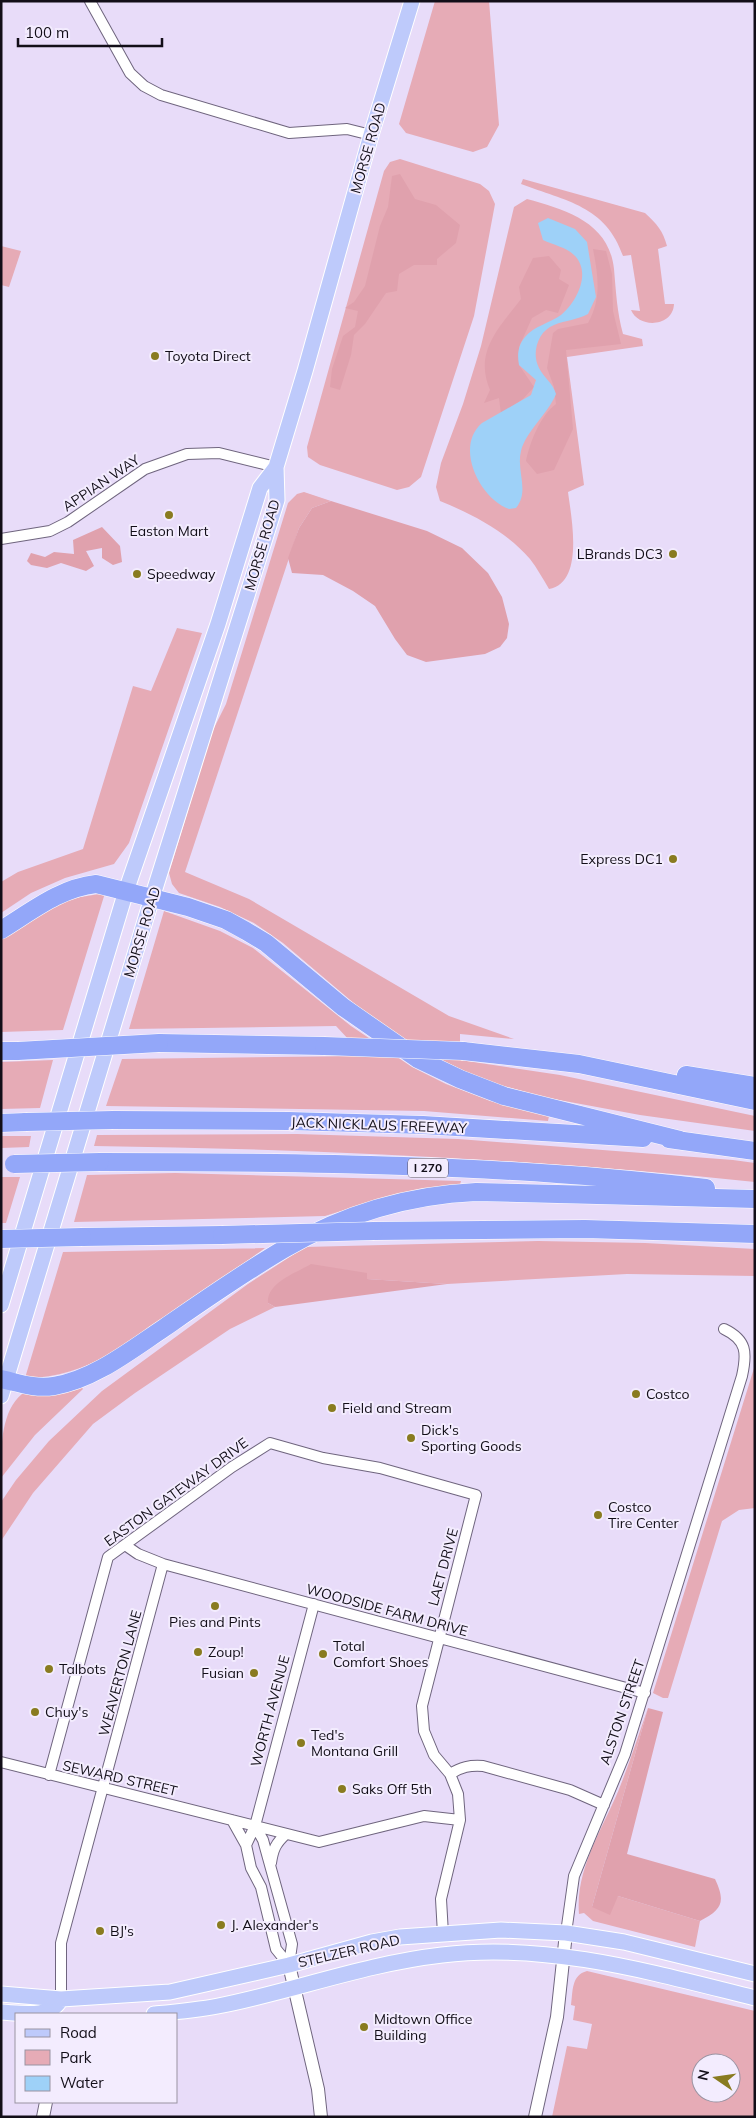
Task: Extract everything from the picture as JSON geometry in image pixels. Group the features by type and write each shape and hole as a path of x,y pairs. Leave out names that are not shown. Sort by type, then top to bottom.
{"highway":[{"path":"1,930 69,890 96,884 226,920 266,943 343,1006 418,1059 460,1079 504,1096 680,1140"},
{"path":"10,1051 159,1043 463,1051 669,1072 755,1086"},
{"path":"579,1064 755,1101"},
{"name":"JACK NICKLAUS FREEWAY","path":"1,1123 114,1120 290,1121 423,1125 680,1140 755,1151"},
{"name":"I 270","path":"8,1164 100,1162 328,1164 504,1171 676,1185 755,1194"},
{"path":"3,1385 51,1386 63,1384 89,1374 140,1344 285,1248 336,1223 404,1200 439,1194 476,1192 755,1199"},
{"path":"1,1239 374,1231 584,1229 755,1234"}],"main road":[{"name":"MORSE ROAD","path":"3,1385 152,898 277,500 276,467 306,371 371,135 412,1"},
{"name":"MORSE ROAD","path":"1,1305 126,891 218,624 260,488 276,467"},
{"name":"STELZER ROAD","path":"1,1994 61,1999 170,1992 289,1965 372,1942 501,1930 566,1933 624,1942 755,1974"},
{"name":"STELZER ROAD","path":"162,2013 218,2006 377,1965 444,1955 504,1952 623,1966 755,1998"},
{"path":"1,2012 48,2012 58,2005 61,1999"},
{"path":"1,2020 15,2022"}],"street":[{"path":"90,1 130,73 144,86 161,95 289,134 347,129 371,135"},
{"name":"APPIAN WAY","path":"1,540 50,531 68,522 145,469 187,454 219,453 276,467"},
{"name":"ALSTON STREET","path":"535,2117 552,2044 574,1876 581,1854 625,1754 744,1367 746,1358 743,1346 737,1335 724,1329"},
{"name":"EASTON GATEWAY DRIVE","path":"49,1775 108,1557 232,1467 270,1443 323,1458 353,1462 476,1495"},
{"name":"LAET DRIVE","path":"443,1934 441,1899 460,1820 458,1794 450,1774 434,1755 424,1731 422,1706 476,1495"},
{"name":"WOODSIDE FARM DRIVE","path":"124,1545 138,1554 163,1564 645,1693"},
{"name":"WEAVERTON LANE","path":"102,1789 163,1564"},
{"name":"WORTH AVENUE","path":"246,1845 255,1826 314,1604"},
{"name":"SEWARD STREET","path":"1,1762 102,1789 319,1842 424,1816 460,1820"},
{"path":"450,1774 459,1768 473,1765 483,1766 570,1790 604,1805"},
{"path":"61,1999 61,1943 102,1789"},
{"path":"232,1820 246,1845 251,1868 261,1887 276,1948 289,1965 296,1987 318,2089 321,2117"},
{"path":"255,1826 263,1840 292,1944 289,1965"},
{"path":"271,1868 273,1850 277,1842 286,1834"},
{"path":"43,2117 46,2103"}],"green space":[{"path":"435,1 489,1 499,125 487,147 473,152 406,133 399,124"},
{"path":"400,159 480,184 489,191 495,204 474,316 421,477 409,487 397,490 320,465 308,457 307,447 384,171 390,162"},
{"path":"523,179 645,213 656,224 667,246 658,249 665,304 674,304 672,312 668,317 662,321 648,323 635,316 631,310 640,311 631,255 623,256 616,239 606,226 595,216 569,201 521,184"},
{"path":"527,199 556,208 583,220 595,229 604,240 614,269 618,310 623,334 642,339 643,346 567,357 584,485 568,492 573,547 572,562 568,575 560,584 549,589 533,562 521,549 500,532 440,501 436,487 441,463 463,404 481,346 514,207"},
{"path":"1,246 21,251 9,287 1,285"},
{"path":"304,492 331,501 312,508 299,528 185,872 249,899 449,1016 514,1039 460,1034 460,1060 560,1075 755,1116 755,1131 640,1115 543,1097 483,1080 382,1027 283,943 254,923 220,907 179,893 172,884 169,873 212,732 226,704 288,503 297,494"},
{"path":"177,628 202,633 129,843 114,864 65,878 31,893 1,913 1,882 18,872 83,849 133,686 151,691"},
{"path":"105,893 63,1030 1,1032 1,938 47,909 69,899"},
{"path":"164,911 220,931 253,948 351,1026 412,1067 446,1084 490,1101 549,1116 548,1121 424,1111 106,1106 122,1059 364,1056 336,1026 129,1029"},
{"path":"53,1060 40,1108 1,1109 1,1062"},
{"path":"297,1134 458,1139 733,1160 755,1163 755,1182 507,1161 260,1150 94,1146 97,1135"},
{"path":"1,1136 31,1136 29,1147 1,1148"},
{"path":"175,1173 461,1181 460,1185 383,1198 325,1216 74,1222 87,1175"},
{"path":"1,1177 20,1177 6,1223 1,1223"},
{"path":"538,1241 645,1243 755,1249 755,1276 627,1274 447,1284 366,1279 367,1274 268,1303 275,1307 230,1329 135,1393 93,1424 33,1493 1,1541 1,1502 16,1480 49,1441 102,1391 248,1284 305,1247"},
{"path":"265,1248 144,1333 107,1355 88,1365 68,1372 47,1377 25,1378 63,1252"},
{"path":"755,1365 755,1508 739,1510 722,1521 668,1698 663,1698 653,1693"},
{"path":"80,1385 83,1389 35,1435 1,1478 3,1433 9,1411 15,1402 22,1394"},
{"path":"648,1708 592,1907 618,1896 700,1921 695,1947 593,1921 584,1913 579,1914 579,1897 586,1863 621,1784"},
{"path":"587,1971 755,2011 755,2117 552,2117 567,2046 587,2049 592,2024 573,2020 575,2006 571,2005 575,1980"}],"shaded area":[{"path":"400,174 415,199 436,205 460,225 456,243 437,259 437,265 414,265 399,274 397,291 386,293 365,324 354,335 351,355 340,390 330,387 332,369 343,336 355,327 358,311 345,308 354,302 365,286 380,226 388,207 392,176"},
{"path":"593,249 606,251 612,274 613,311 621,344 566,350 573,429 554,470 537,474 526,461 536,430 545,415 556,404 554,387 547,368 553,333 558,329 588,323 595,305 598,286"},
{"path":"549,256 561,270 559,279 569,285 558,313 546,310 532,318 519,347 519,365 534,387 523,399 501,414 499,398 484,403 490,390 485,364 487,352 497,331 521,299 519,287 533,258"},
{"path":"331,501 427,531 462,548 488,573 502,597 509,624 507,638 500,647 485,654 426,662 407,655 375,606 353,591 323,575 292,573 288,558 299,528 312,508"},
{"path":"102,527 120,546 122,562 113,565 102,558 102,548 86,551 94,566 86,571 61,563 47,568 31,565 27,561 31,553 45,557 54,552 74,554 73,540"},
{"path":"311,1264 367,1273 367,1279 447,1284 275,1307 268,1303 269,1296 277,1284"},
{"path":"648,1708 663,1712 627,1854 715,1879 721,1899 720,1904 713,1913 700,1921 618,1896 610,1915 592,1907"}],"water":[{"path":"548,218 575,229 587,242 596,297 588,314 580,318 558,323 548,328 540,337 536,349 537,362 541,372 556,394 548,409 527,436 520,458 522,495 516,508 509,509 498,503 480,484 474,471 470,445 474,433 482,423 531,395 536,380 519,365 519,347 529,333 561,315 577,295 582,278 579,262 571,252 543,240 538,223"}],"place":[{"name":"Toyota Direct","path":"155,356"},
{"name":"Easton Mart","path":"169,515"},
{"name":"LBrands DC3","path":"673,554"},
{"name":"Speedway","path":"137,574"},
{"name":"Express DC1","path":"673,859"},
{"name":"Costco","path":"636,1394"},
{"name":"Field and Stream","path":"332,1408"},
{"name":"Dick's Sporting Goods","path":"411,1438"},
{"name":"Costco Tire Center","path":"598,1515"},
{"name":"Pies and Pints","path":"215,1606"},
{"name":"Zoup!","path":"198,1652"},
{"name":"Total Comfort Shoes","path":"323,1654"},
{"name":"Talbots","path":"49,1669"},
{"name":"Fusian","path":"254,1673"},
{"name":"Chuy's","path":"35,1712"},
{"name":"Ted's Montana Grill","path":"301,1743"},
{"name":"Saks Off 5th","path":"342,1789"},
{"name":"J. Alexander's","path":"221,1925"},
{"name":"BJ's","path":"100,1931"},
{"name":"Midtown Office Building","path":"364,2027"}]}
